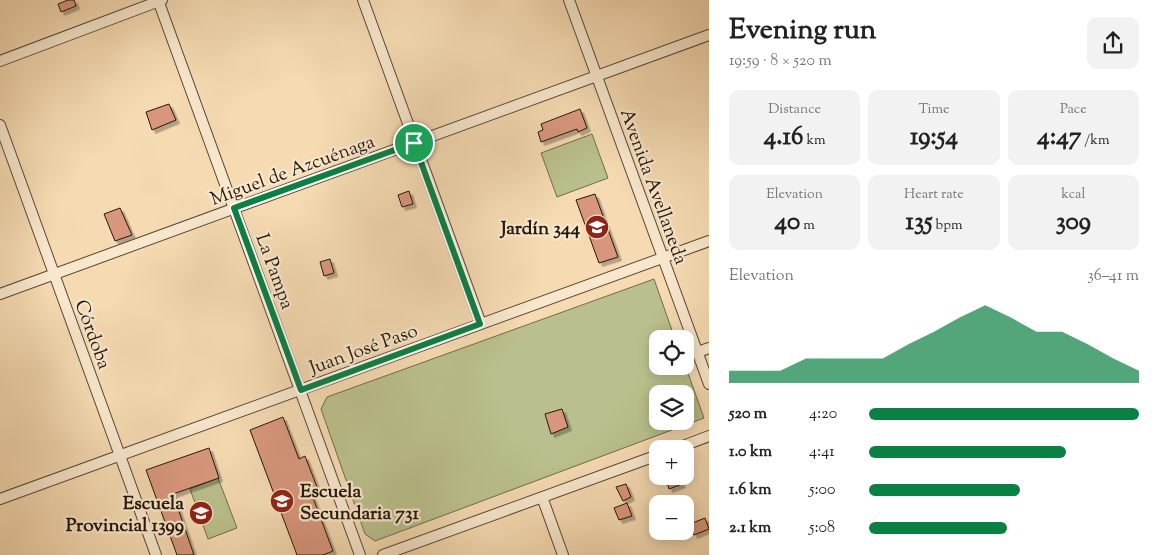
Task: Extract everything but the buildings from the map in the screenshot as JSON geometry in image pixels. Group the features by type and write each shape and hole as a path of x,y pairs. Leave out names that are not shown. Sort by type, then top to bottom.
{"street":[{"path":"0,61 160,0"},
{"name":"La Pampa","path":"160,0 360,555"},
{"path":"362,0 480,324"},
{"name":"Avenida Avellaneda","path":"569,0 709,384"},
{"name":"Miguel de Azcuénaga","path":"0,294 709,35"},
{"name":"Córdoba","path":"0,125 156,555"},
{"name":"Juan José Paso","path":"0,499 709,241"},
{"path":"698,352 709,348"},
{"path":"694,442 709,436"},
{"path":"383,555 649,458"},
{"path":"542,498 563,555"}],"green space":[{"path":"592,134 608,178 557,197 541,153"},
{"path":"654,279 672,330 649,330 649,375 689,375 692,385 649,385 649,430 672,430 375,541 365,534 321,409 327,397"},
{"path":"694,390 704,418 694,422"},
{"path":"218,478 237,528 208,539 190,489"}],"place":[{"name":"Jardín 344","path":"597,227"},
{"name":"Escuela Secundaria 731","path":"282,501"},
{"name":"Escuela Provincial 1399","path":"201,513"}],"route":[{"path":"414,143 480,324 301,390 234,208 414,143"}]}
